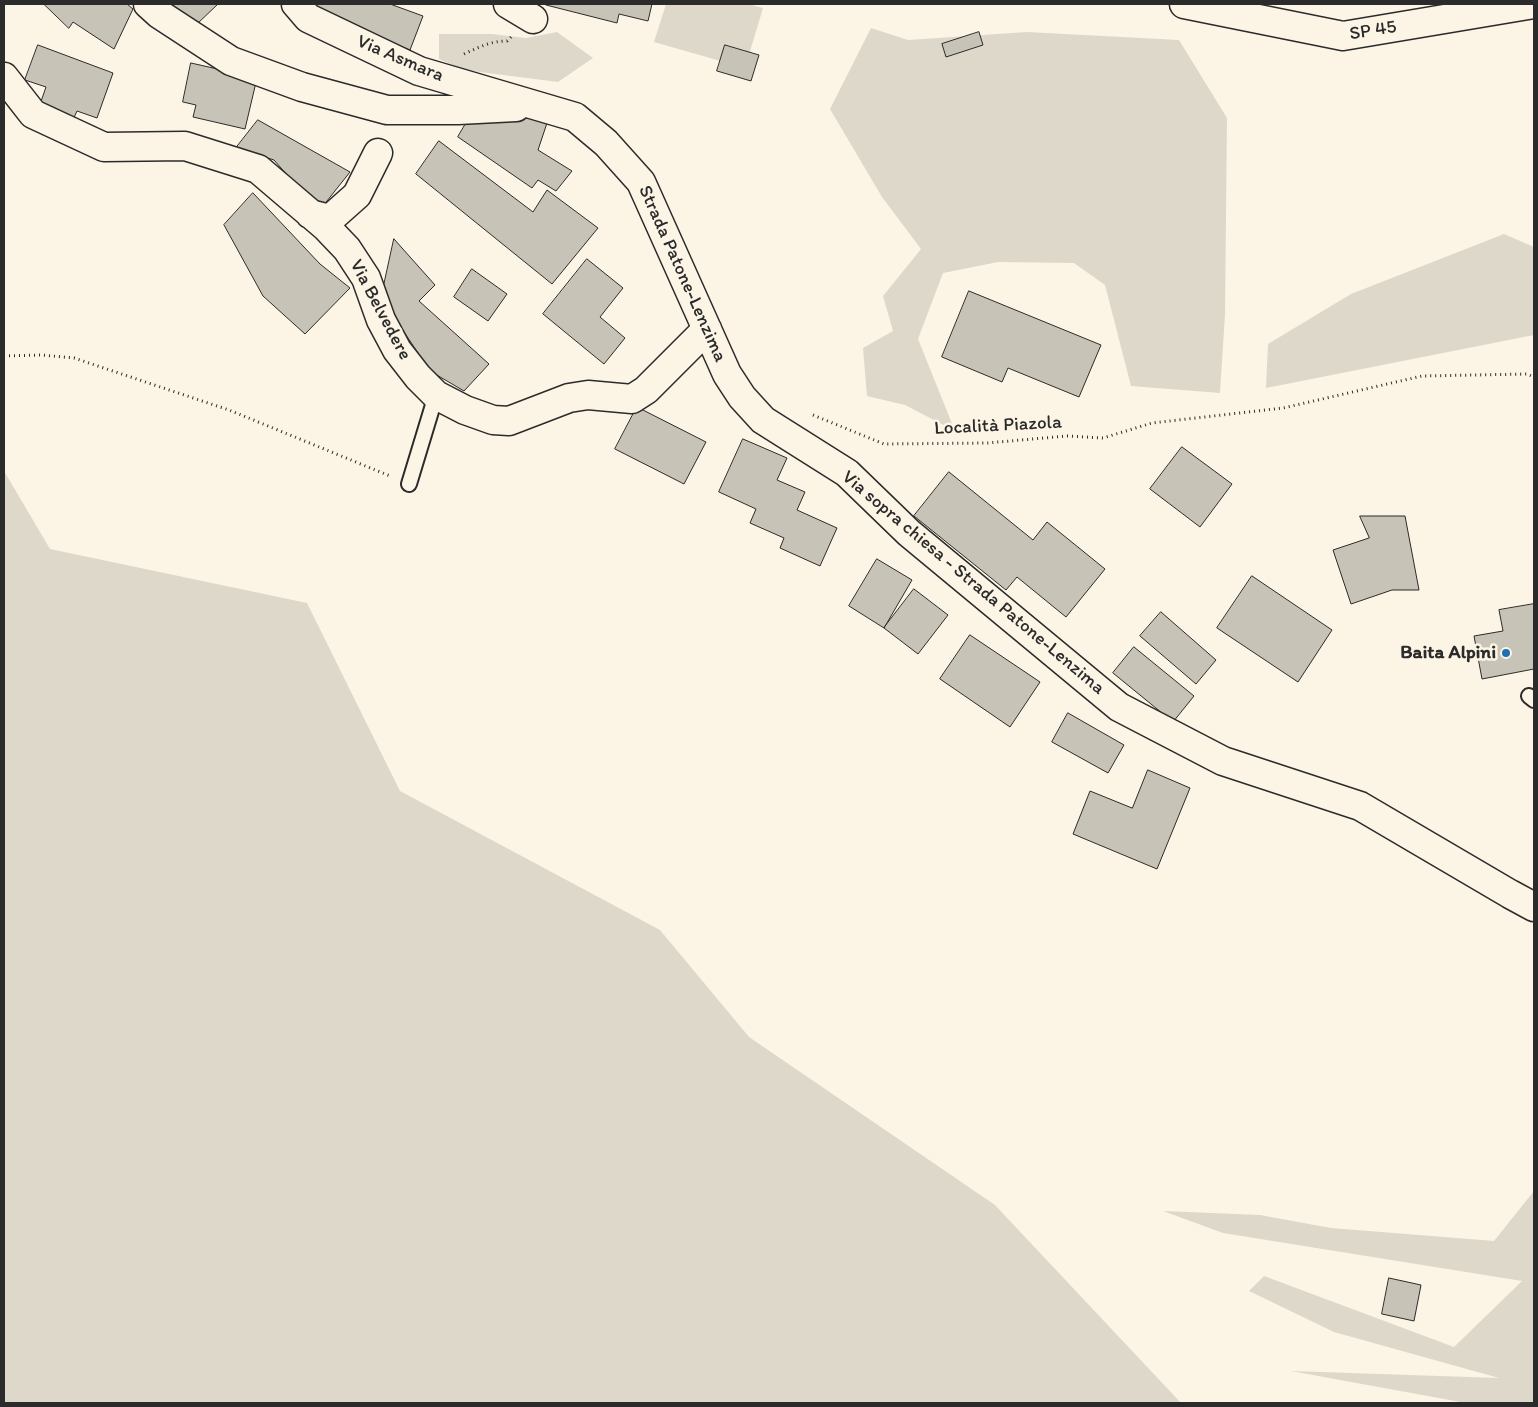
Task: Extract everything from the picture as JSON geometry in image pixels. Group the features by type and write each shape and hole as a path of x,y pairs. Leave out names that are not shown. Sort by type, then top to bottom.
{"street":[{"path":"148,4 159,14 231,62 302,87 387,110 458,110 540,106"},
{"name":"Via Asmara","path":"296,4 308,18 419,71 540,106"},
{"path":"508,4 533,19"},
{"name":"SP 45","path":"1184,4 1343,36 1534,4"},
{"name":"Via Belvedere","path":"4,77 33,114 104,147 185,146 258,169 347,249 366,278 381,320 397,350 418,377 436,395 465,410 493,420 509,421 569,398 588,395 632,399 646,390 707,329"},
{"name":"Strada Patone-Lenzima","path":"540,106 575,117 606,143 641,182 727,374"},
{"path":"310,214 330,219 358,195 378,154"},
{"name":"Via sopra chiesa - Strada Patone-Lenzima","path":"727,374 742,397 763,420 847,474 909,533 1119,707 1223,761 1360,806 1522,894 1534,907"}],"lane":[{"path":"409,484 436,395"}],"path":[{"path":"444,78 459,57 484,44 495,41 507,41"},
{"path":"4,356 42,355 74,358 229,410 409,484"},
{"name":"Località Piazola","path":"808,413 884,444 978,443 1067,436 1103,438 1152,423 1283,408 1422,376 1527,374 1534,377"}],"shaded area":[{"path":"666,4 748,4 763,8 745,68 654,42"},
{"path":"871,28 908,40 1027,32 1179,40 1227,118 1225,314 1220,393 1131,386 1105,285 1074,263 998,262 943,273 918,339 955,431 905,405 867,396 863,348 893,331 883,296 921,249 882,197 830,109"},
{"path":"557,32 593,58 558,82 464,70 439,59 439,34 492,34 526,38"},
{"path":"1504,234 1534,247 1534,335 1266,388 1268,344 1351,294"},
{"path":"4,471 50,549 307,603 400,791 660,930 749,1037 995,1205 1181,1403 4,1403"},
{"path":"1534,1191 1534,1403 1466,1403 1291,1371 1499,1378 1334,1332 1249,1291 1264,1276 1454,1347 1522,1281 1223,1233 1163,1211 1260,1215 1331,1228 1494,1241"}],"building":[{"path":"44,4 127,4 133,9 114,49 73,22 69,28"},
{"path":"171,4 218,4 196,25"},
{"path":"317,4 390,4 423,16 410,50 313,13"},
{"path":"546,4 652,4 648,21 619,14 617,23"},
{"path":"979,32 983,45 946,57 942,44"},
{"path":"38,45 113,73 97,118 77,111 72,122 38,110 46,87 25,80"},
{"path":"725,45 759,55 751,81 717,71"},
{"path":"191,63 257,78 245,129 193,117 196,105 183,102"},
{"path":"472,113 548,120 538,150 572,171 556,191 538,180 532,188 458,137"},
{"path":"258,120 350,172 319,211 274,160 236,148"},
{"path":"439,141 533,212 547,190 598,228 552,284 416,174"},
{"path":"253,193 320,264 350,288 305,334 263,296 224,225"},
{"path":"394,239 435,285 419,301 489,364 464,391 430,371 394,317 383,289"},
{"path":"587,259 623,288 600,317 625,338 604,364 543,314"},
{"path":"472,269 507,294 488,321 454,297"},
{"path":"969,291 1101,345 1079,397 1008,368 1002,382 942,357"},
{"path":"637,407 706,442 684,484 615,449"},
{"path":"743,439 787,458 777,480 805,492 797,510 837,528 820,566 780,548 784,538 750,523 756,509 719,492"},
{"path":"1182,447 1232,484 1200,527 1150,489"},
{"path":"949,472 1033,540 1047,522 1105,569 1066,617 1017,577 1006,590 914,516"},
{"path":"1360,516 1405,516 1419,590 1392,590 1351,604 1333,550 1369,538"},
{"path":"877,559 912,580 884,628 849,606"},
{"path":"1252,576 1332,630 1298,682 1217,628"},
{"path":"914,589 948,615 918,654 884,628"},
{"name":"Baita Alpini","path":"1534,604 1534,669 1482,679 1474,636 1503,631 1499,610"},
{"path":"1161,612 1216,660 1196,684 1140,636"},
{"path":"970,635 1040,682 1010,727 940,679"},
{"path":"1134,647 1194,696 1173,722 1113,673"},
{"path":"1068,713 1124,745 1108,773 1052,742"},
{"path":"1148,770 1190,788 1157,869 1073,834 1090,791 1132,808"},
{"path":"1389,1278 1421,1285 1414,1321 1382,1314"}],"place":[{"name":"Baita Alpini","path":"1506,653"}]}
